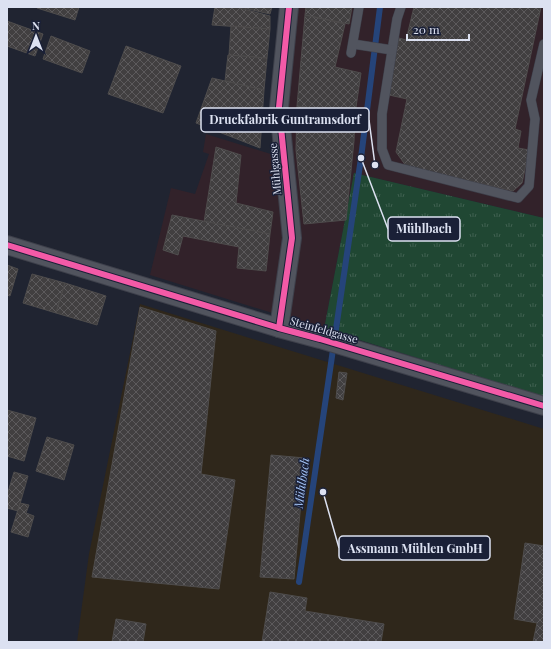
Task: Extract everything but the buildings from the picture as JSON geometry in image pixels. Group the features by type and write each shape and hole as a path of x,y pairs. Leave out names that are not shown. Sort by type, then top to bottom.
{"street":[{"name":"Mühlgasse","path":"279,328 292,238 279,107 289,7"},
{"name":"Steinfeldgasse","path":"7,245 279,328 544,406"}],"lane":[{"path":"359,7 352,48 367,46 388,49"},
{"path":"401,7 388,49 382,114 382,149 388,165 518,198 529,186 535,119 531,100 544,45"}],"shaded area":[{"path":"290,7 544,7 544,218 354,173 324,329 150,275 171,188 195,194 209,154 203,152 206,134 277,156"},
{"path":"140,304 544,429 544,642 77,642 89,554"}],"green space":[{"path":"354,173 544,218 544,397 324,329"}],"waterway":[{"name":"Mühlbach","path":"299,582 361,158 380,7"}],"cycle path":[{"path":"279,328 292,238 279,107 289,7"},
{"path":"7,245 279,328 544,406"}],"place":[{"name":"Mühlbach","path":"361,158"},
{"name":"Druckfabrik Guntramsdorf","path":"375,165"},
{"name":"Assmann Mühlen GmbH","path":"323,492"}]}
